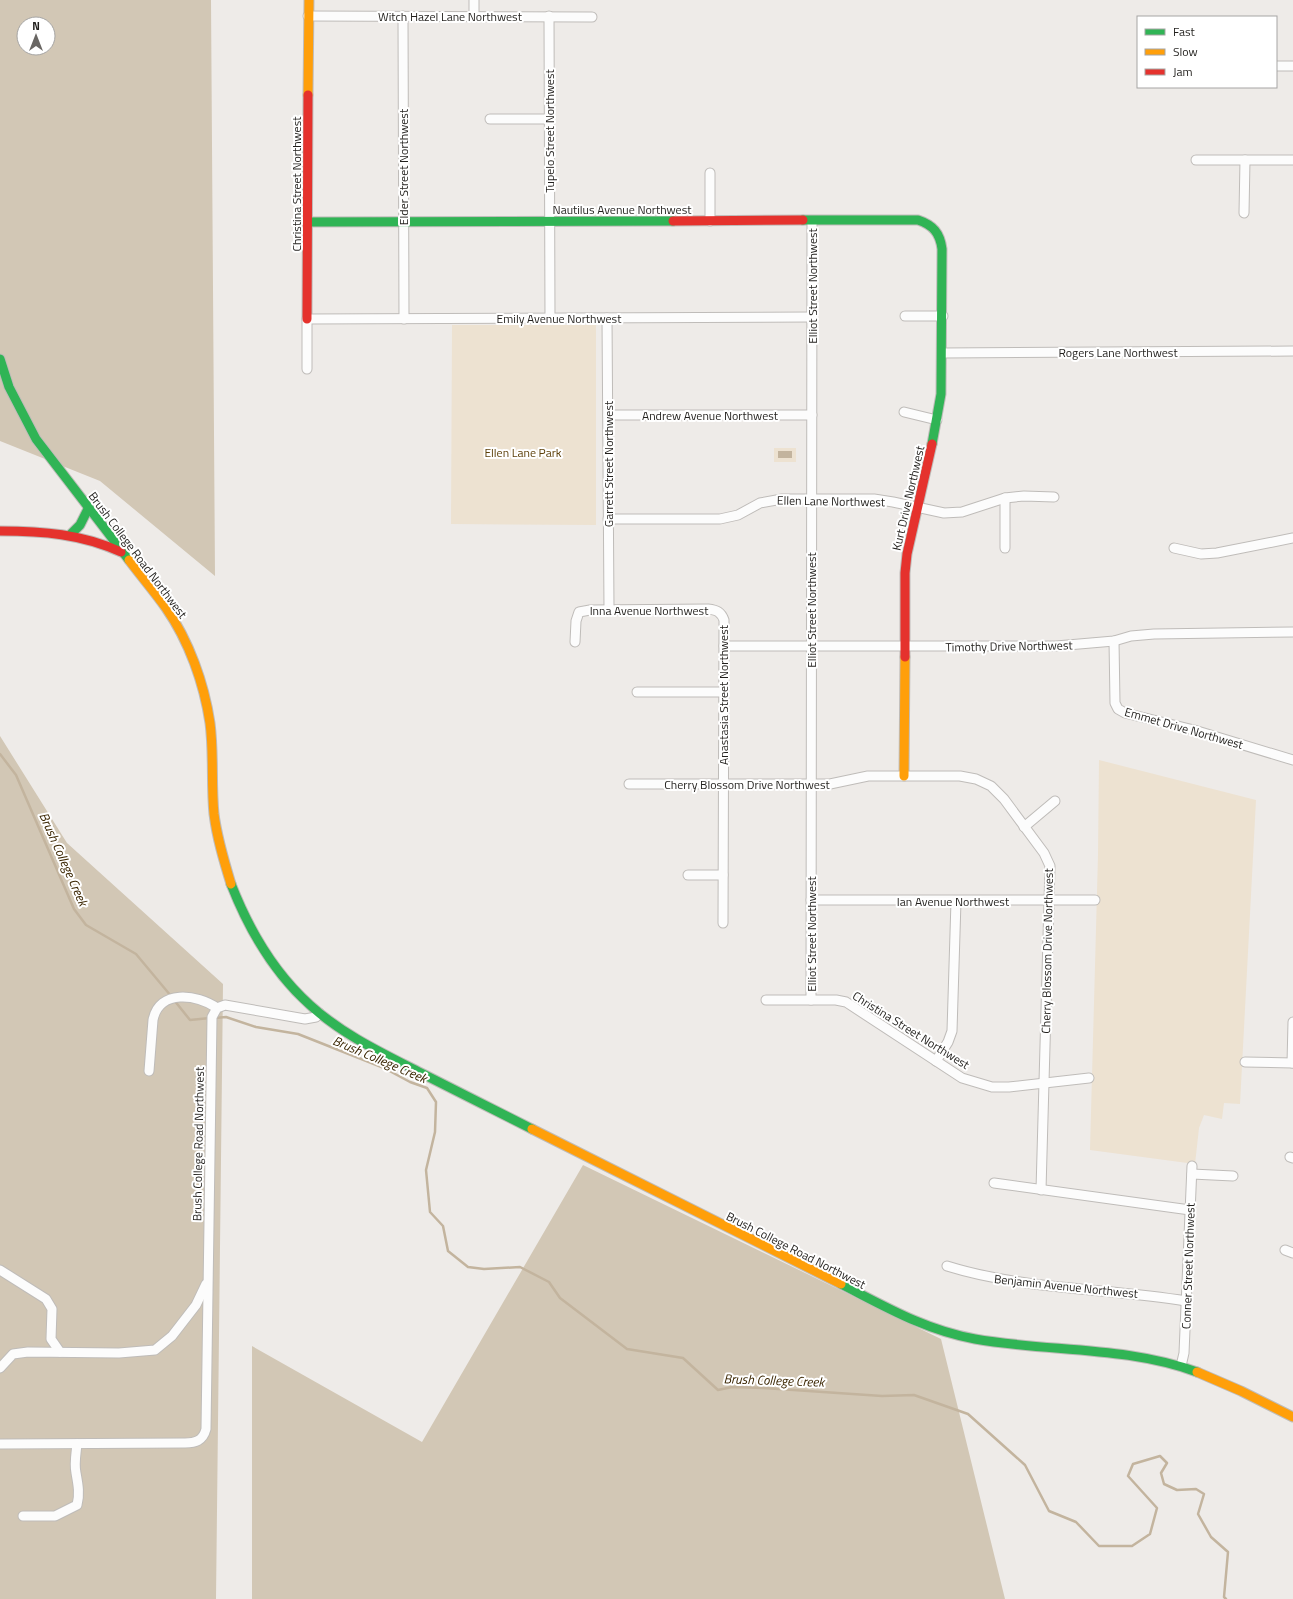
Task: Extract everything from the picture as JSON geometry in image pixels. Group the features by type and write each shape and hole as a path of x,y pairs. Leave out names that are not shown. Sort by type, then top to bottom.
{"street":[{"name":"Christina Street Northwest","path":"307,369 308,0"},
{"path":"474,0 474,16"},
{"name":"Witch Hazel Lane Northwest","path":"308,16 592,17"},
{"name":"Elder Street Northwest","path":"402,16 404,319"},
{"name":"Tupelo Street Northwest","path":"549,16 550,318"},
{"path":"1277,66 1293,66"},
{"path":"490,119 549,119"},
{"path":"1196,160 1293,160"},
{"path":"1244,213 1245,160"},
{"path":"710,173 710,221"},
{"name":"Nautilus Avenue Northwest","path":"307,222 918,220 927,222 936,228"},
{"name":"Elliot Street Northwest","path":"811,1000 810,784 812,221"},
{"name":"Kurt Drive Northwest","path":"904,776 906,554 937,420 941,394 943,353 942,249 941,237 936,228"},
{"path":"905,316 943,316"},
{"name":"Emily Avenue Northwest","path":"307,319 812,317"},
{"name":"Garrett Street Northwest","path":"607,318 609,609"},
{"name":"Rogers Lane Northwest","path":"943,353 1293,351"},
{"name":"Brush College Road Northwest","path":"0,359 12,392 36,439 88,509 166,608 180,630 201,682 208,710 212,742 214,813 218,838 232,892 264,952 286,981 319,1014 347,1034 369,1047 917,1323 967,1338 1004,1344 1135,1356 1181,1366 1229,1386 1293,1417"},
{"path":"904,412 937,420"},
{"name":"Andrew Avenue Northwest","path":"608,415 812,415"},
{"name":"Ellen Lane Northwest","path":"608,519 720,519 738,514 770,500 811,499 874,499 944,514 962,512 1005,498 1024,496 1054,497"},
{"path":"1005,498 1005,548"},
{"path":"71,534 80,524 88,509"},
{"path":"0,531 54,532 71,534 108,546 124,554"},
{"path":"1174,548 1201,554 1216,553 1293,538"},
{"name":"Inna Avenue Northwest","path":"575,642 576,621 579,612 609,609 708,609 719,612"},
{"name":"Anastasia Street Northwest","path":"719,612 724,620 723,923"},
{"name":"Timothy Drive Northwest","path":"724,646 1056,646 1114,641 1131,636 1154,634 1293,632"},
{"name":"Emmet Drive Northwest","path":"1114,641 1115,703 1118,709 1146,719 1194,730 1293,760"},
{"path":"637,692 724,692"},
{"name":"Cherry Blossom Drive Northwest","path":"629,784 830,784 868,776 960,776 991,786 1044,853 1050,866 1041,1190"},
{"path":"1024,827 1055,801"},
{"path":"688,875 723,874"},
{"name":"Ian Avenue Northwest","path":"811,900 1095,900"},
{"path":"936,1061 948,1042 952,1031 956,901"},
{"path":"149,1071 154,1013 161,1003 174,998 192,997 209,1003 217,1008 225,1005 238,1006 305,1019 316,1017 319,1014"},
{"name":"Christina Street Northwest","path":"766,1000 846,1002 962,1078 992,1087 1009,1087 1089,1078"},
{"name":"Brush College Road Northwest","path":"0,1444 193,1443 200,1440 204,1435 206,1429 212,1021 217,1008"},
{"path":"1245,1062 1292,1063 1293,1022"},
{"name":"Conner Street Northwest","path":"1181,1366 1184,1353 1192,1170 1233,1176"},
{"path":"994,1183 1190,1210"},
{"name":"Benjamin Avenue Northwest","path":"947,1266 984,1276 1011,1281 1146,1294 1186,1301"},
{"path":"0,1270 22,1282 46,1299 52,1309 51,1339 60,1352"},
{"name":"Brush College Road Northwest","path":"0,1368 13,1354 28,1352 119,1353 155,1350 172,1336 196,1305 208,1281"},
{"path":"23,1516 55,1516 77,1505 79,1498 76,1473 77,1444"}],"green space":[{"name":"Ellen Lane Park","path":"452,325 596,325 596,525 451,524"},
{"path":"774,448 796,448 796,462 774,462"},
{"path":"1099,760 1256,800 1240,1104 1224,1103 1222,1119 1204,1115 1199,1128 1195,1164 1090,1150"}],"shaded area":[{"path":"0,0 211,0 215,576 100,481 0,441"},
{"path":"778,451 792,451 792,458 778,458"},
{"path":"0,736 67,843 223,984 216,1599 0,1599"},
{"path":"583,1165 941,1339 1005,1599 252,1599 252,1346 422,1442"}],"waterway":[{"name":"Brush College Creek","path":"0,754 16,775 74,909 86,925 136,954 171,996"},
{"name":"Brush College Creek","path":"174,1000 190,1020 210,1018"},
{"name":"Brush College Creek","path":"215,1018 226,1017 256,1027 298,1034 384,1068 410,1082 427,1088 436,1102 435,1132 426,1170 430,1212 443,1226 448,1251 468,1267 484,1269 520,1267 549,1282 560,1298 627,1349 683,1358 718,1390 732,1387 882,1396 914,1395 968,1414 1025,1465 1049,1511 1076,1522 1099,1546 1132,1546 1150,1534 1157,1508 1128,1476 1133,1464 1160,1456 1167,1463 1161,1473 1164,1484 1177,1490 1196,1489 1204,1494 1198,1514 1211,1537 1228,1552 1224,1597 1226,1599"}],"traffic: fast":[{"path":"803,220 918,220 932,227 940,238 942,249 941,394 932,444"},
{"path":"307,222 673,221"},
{"path":"0,359 9,387 36,439 129,560"},
{"path":"71,534 80,525 88,509"},
{"path":"231,884 254,934 273,964 297,992 323,1016 377,1051 532,1129"},
{"path":"841,1284 906,1317 922,1324 957,1335 1003,1343 1143,1358 1197,1372"}],"traffic: slow":[{"path":"308,95 309,0"},
{"path":"129,560 161,602 182,634 200,678 210,723 215,823 231,884"},
{"path":"904,776 905,657"},
{"path":"532,1129 841,1284"},
{"path":"1197,1372 1241,1391 1293,1417"}],"traffic: jam":[{"path":"307,319 308,95"},
{"path":"673,221 803,220"},
{"path":"905,657 905,573 907,554 932,444"},
{"path":"0,531 46,533 77,537 121,552"}]}
